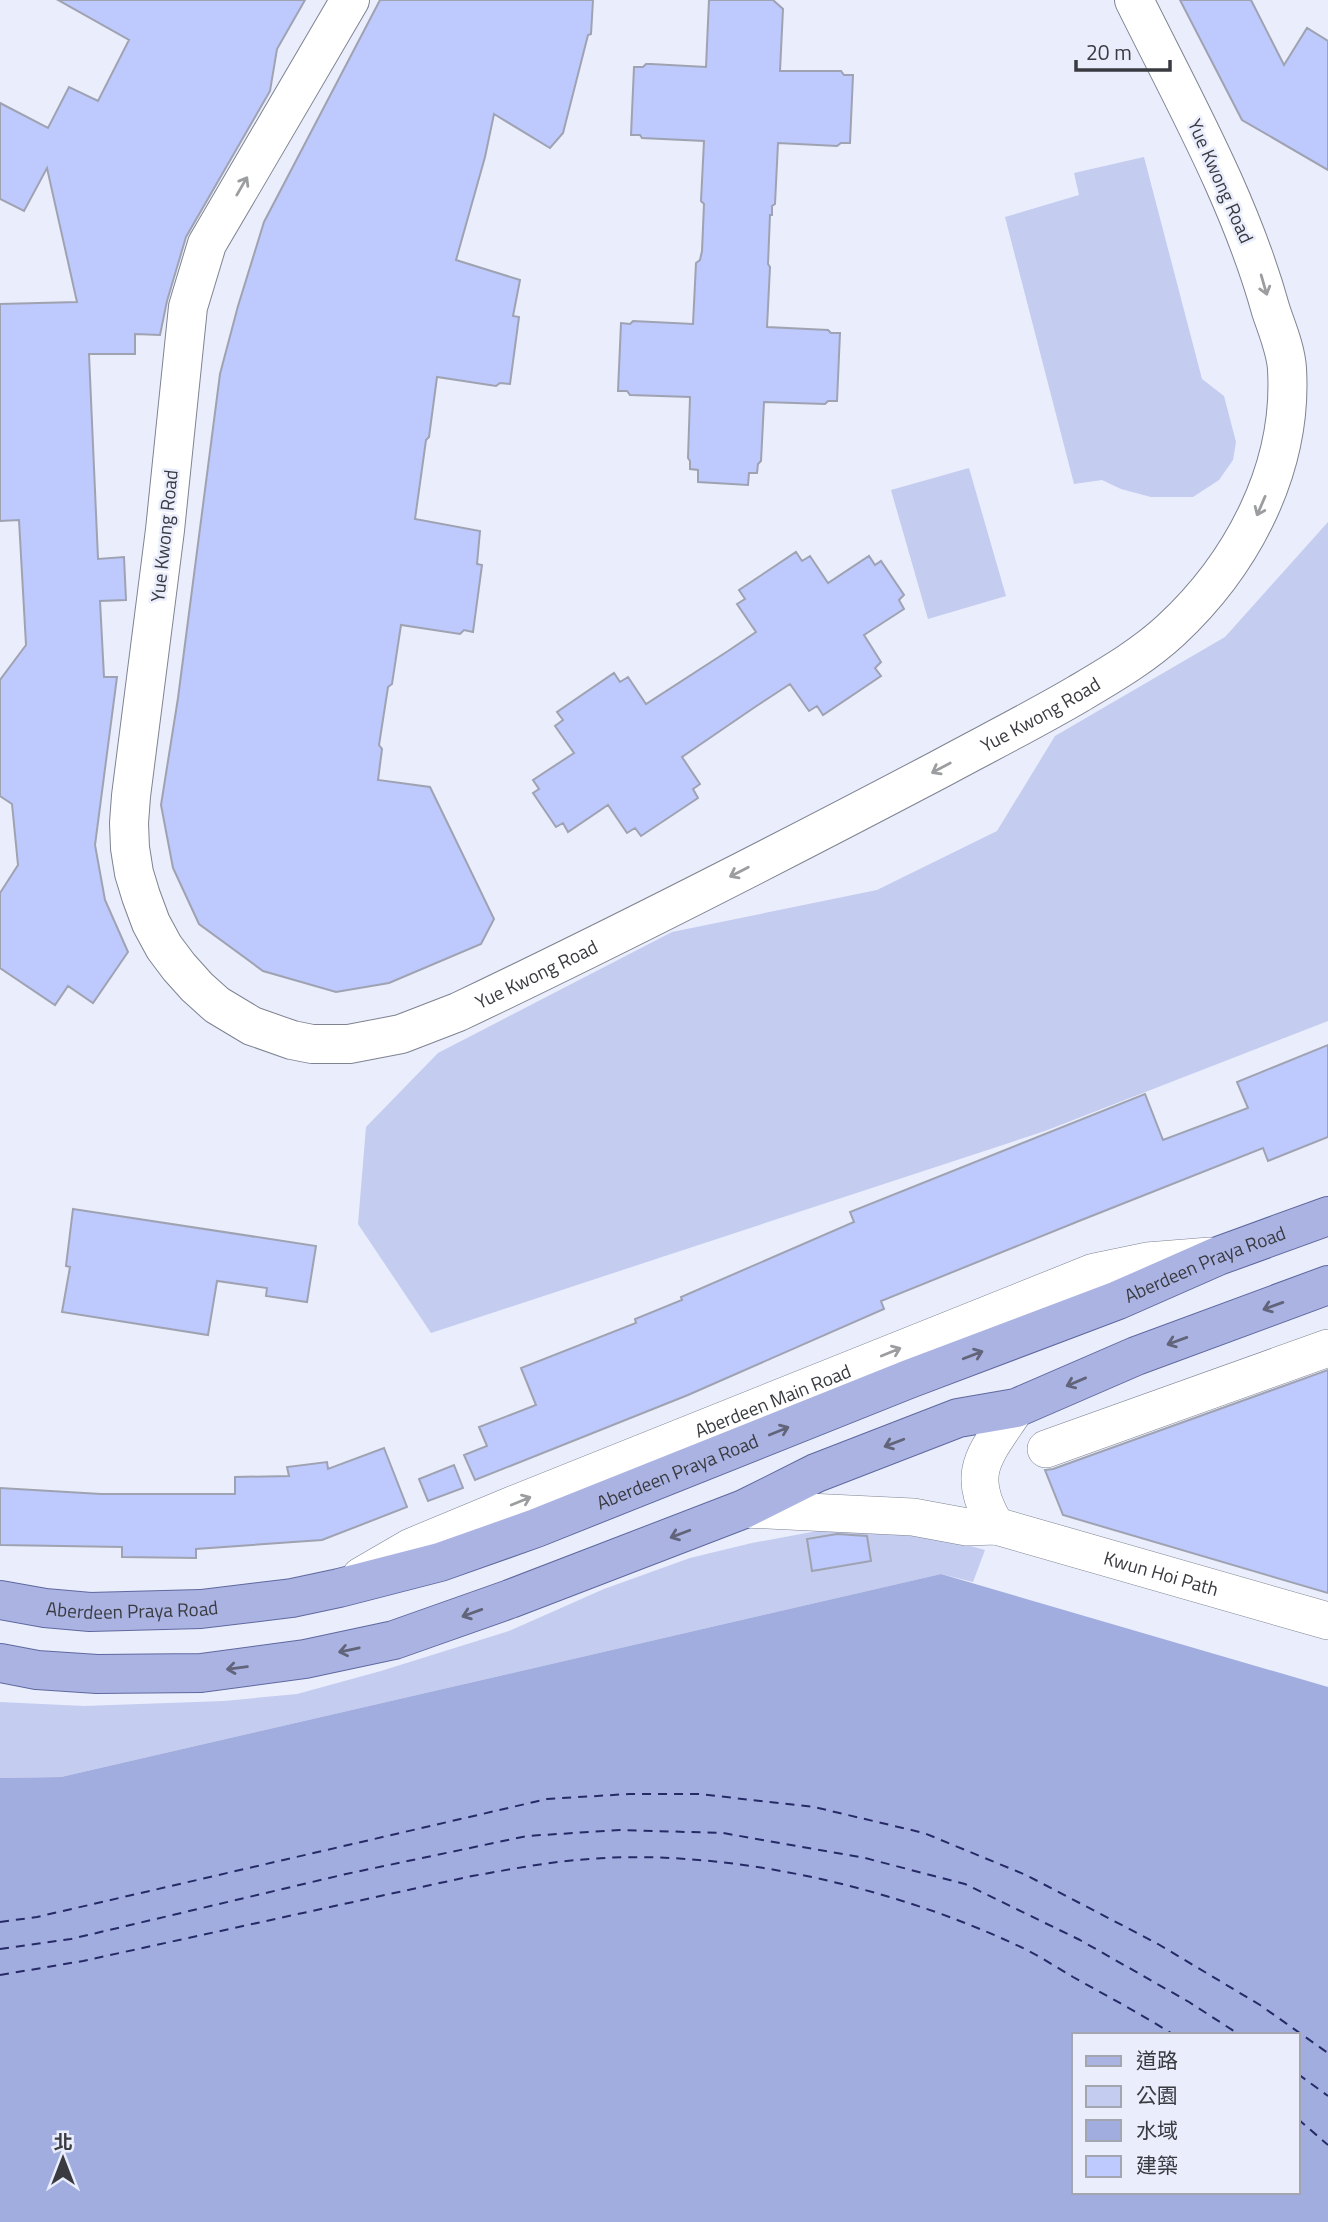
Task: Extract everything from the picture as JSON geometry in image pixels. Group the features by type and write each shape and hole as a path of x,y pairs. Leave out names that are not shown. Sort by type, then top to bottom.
{"main road":[{"name":"Aberdeen Praya Road","path":"0,1600 90,1612 214,1607 292,1598 440,1562 536,1528 896,1384 1118,1300 1218,1256 1328,1216"},
{"path":"0,1663 37,1670 97,1674 201,1673 318,1656 394,1640 744,1510 816,1473 958,1418 1016,1408 1136,1356 1328,1285"}],"street":[{"name":"Yue Kwong Road","path":"350,0 207,244 188,307 164,542 129,823 134,873 151,923 178,967 218,1005 252,1026 292,1040 332,1045 371,1041 401,1034 458,1012 874,804 1062,704 1127,665 1172,630 1224,571 1252,526 1272,478 1283,428 1287,366 1260,269 1208,149 1134,0"},
{"path":"1045,1449 1328,1348"},
{"path":"996,1526 984,1506 980,1489 981,1468 986,1452 1016,1408"},
{"name":"Kwun Hoi Path","path":"744,1510 913,1517 967,1527 996,1526 1328,1622"}],"green space":[{"path":"1144,157 1202,379 1224,396 1236,442 1233,460 1219,480 1193,497 1151,497 1121,489 1102,480 1074,484 1005,217 1079,195 1074,173"},
{"path":"969,468 1006,596 928,619 891,490"},
{"path":"1328,522 1328,1021 1045,1131 431,1333 358,1224 366,1127 438,1053 672,932 877,890 997,831 1055,736 1225,637"},
{"path":"844,1526 905,1528 985,1550 973,1582 941,1574 61,1777 0,1778 0,1702 84,1706 224,1701 297,1694 509,1631 604,1589 690,1558"}],"water":[{"path":"941,1574 1328,1687 1328,2222 0,2222 0,1778 61,1777"}],"building":[{"path":"58,0 305,0 277,49 270,91 186,237 160,335 135,334 135,354 89,354 98,559 124,557 126,600 100,601 104,677 117,677 95,845 105,900 128,952 93,1003 68,986 55,1005 0,968 0,893 18,865 12,804 0,796 0,680 26,645 19,520 0,521 0,304 77,302 47,168 24,211 0,199 0,103 48,128 69,87 98,101 129,40"},
{"path":"380,0 593,0 591,34 588,35 563,133 550,148 494,114 485,157 456,260 520,280 513,316 519,317 510,384 500,383 496,386 437,377 415,519 480,531 477,564 482,565 473,632 464,630 460,634 401,625 379,745 382,749 378,780 430,787 494,919 481,944 389,983 336,992 263,971 199,924 173,868 161,805 178,698 220,374 238,306 264,222"},
{"path":"709,0 773,0 783,9 780,71 841,71 844,75 853,75 850,143 837,146 778,143 775,204 770,215 767,327 840,333 837,401 828,401 825,404 764,402 761,461 757,473 749,473 748,485 698,482 698,470 690,469 688,458 690,397 630,395 627,391 618,391 621,323 630,324 633,321 693,324 696,263 700,260 702,251 704,141 631,135 634,67 651,64 706,67"},
{"path":"1180,0 1251,0 1284,65 1307,28 1328,41 1328,170 1242,120"},
{"path":"796,552 802,561 810,556 828,583 869,556 875,565 881,561 904,595 899,600 904,609 864,635 881,662 875,668 881,676 823,715 817,706 809,711 790,684 755,707 682,757 700,784 693,789 698,798 641,836 635,828 627,833 608,805 568,832 563,823 556,827 533,793 539,789 533,780 574,753 555,726 563,720 557,712 614,673 620,682 628,677 646,704 728,651 756,632 737,604 745,599 739,590"},
{"path":"1328,1045 1328,1137 1268,1161 1263,1148 1079,1221 881,1301 884,1309 688,1395 475,1480 464,1455 487,1446 479,1427 536,1405 521,1368 636,1323 635,1319 682,1300 681,1297 854,1222 850,1212 1145,1094 1163,1140 1248,1108 1237,1082"},
{"path":"73,1209 316,1246 307,1302 266,1296 267,1288 217,1281 208,1335 62,1312 70,1267 66,1266"},
{"path":"1328,1370 1328,1593 1063,1515 1045,1470"},
{"path":"384,1448 407,1507 322,1540 196,1549 196,1558 122,1557 122,1547 0,1545 0,1488 101,1494 235,1494 235,1477 289,1476 287,1467 327,1462 328,1469"},
{"path":"454,1465 463,1488 428,1501 419,1479"},
{"path":"837,1534 867,1536 871,1561 812,1571 807,1539"}],"ferry route":[{"path":"0,1922 37,1917 547,1799 629,1794 699,1794 814,1807 924,1833 1026,1875 1158,1944 1260,2005 1300,2033"},
{"path":"0,1949 71,1939 346,1874 527,1836 620,1830 723,1833 865,1858 965,1884 1080,1940 1189,2002 1237,2033"},
{"path":"0,1975 83,1961 511,1869 577,1860 630,1857 686,1859 799,1874 911,1904 963,1922 1028,1950 1171,2033"},
{"path":"1300,2033 1328,2053"},
{"path":"1300,2075 1328,2096"},
{"path":"1300,2121 1328,2145"}]}
